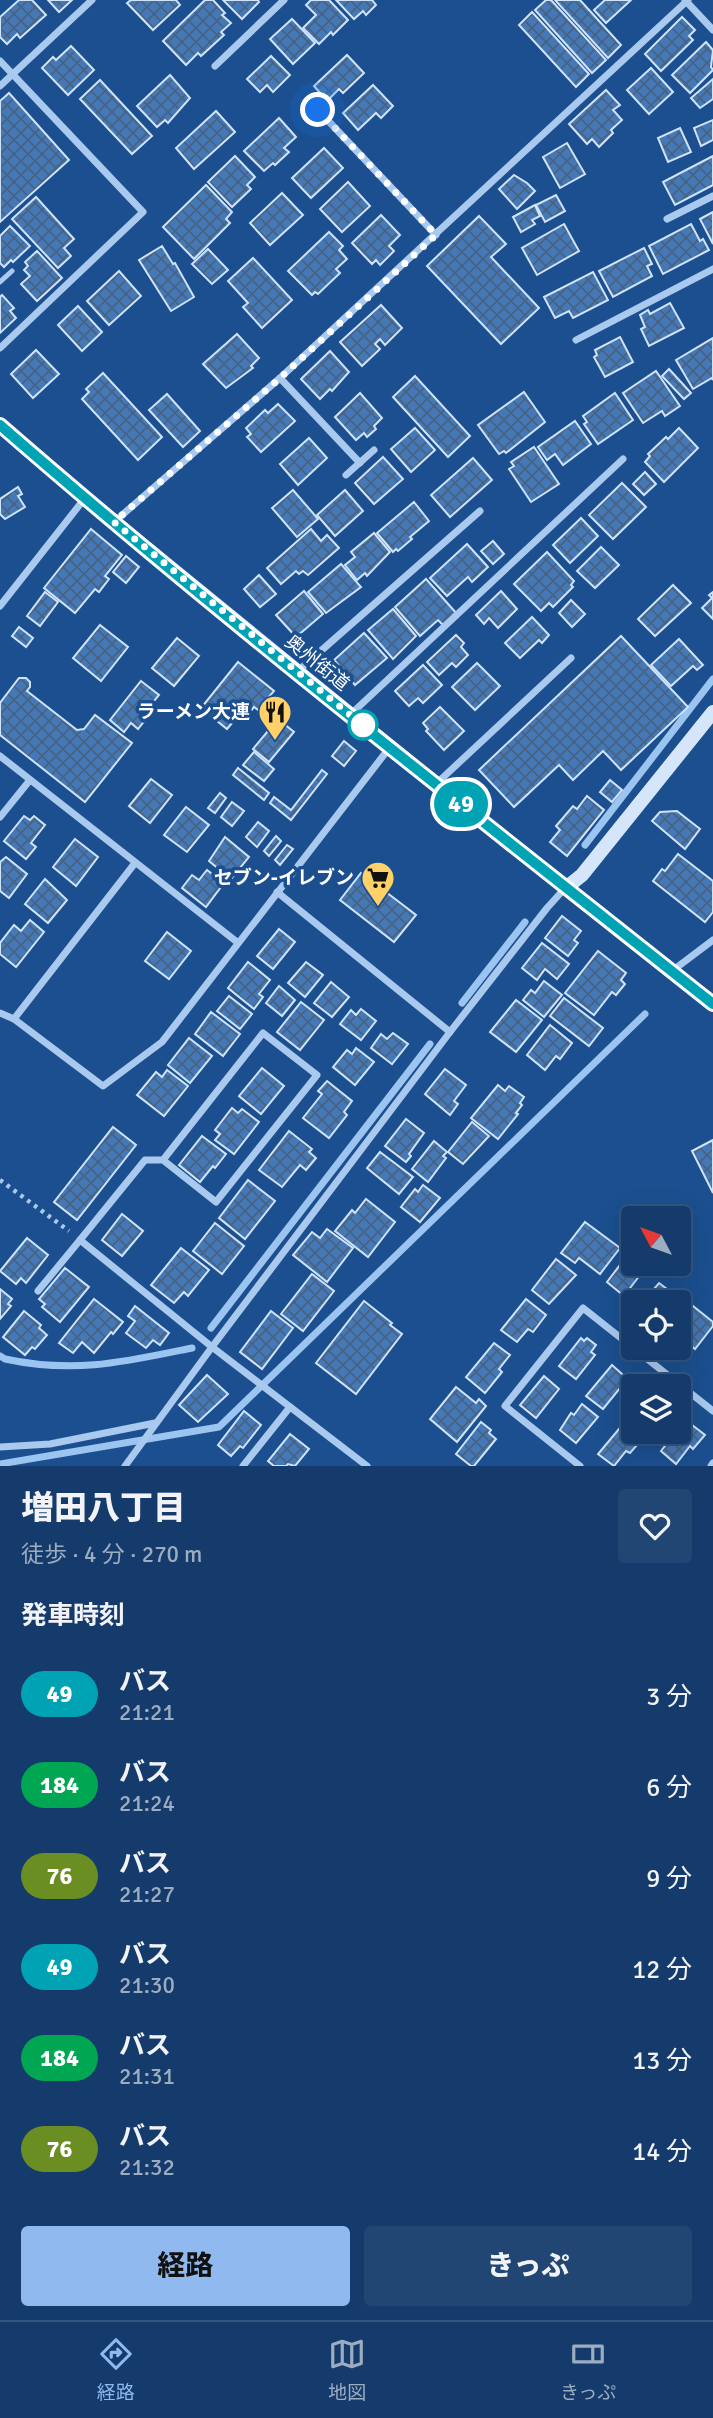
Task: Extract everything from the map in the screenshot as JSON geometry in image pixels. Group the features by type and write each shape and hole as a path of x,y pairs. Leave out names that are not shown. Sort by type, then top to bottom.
{"main road":[{"name":"奥州街道","path":"0,425 114,522 390,747 713,1004"},
{"path":"567,887 582,875 713,712"}],"street":[{"path":"0,86 92,0"},
{"path":"215,66 284,0"},
{"path":"114,522 280,378 687,1 713,30"},
{"path":"0,61 143,212 0,348"},
{"path":"318,110 436,235"},
{"path":"667,219 713,196"},
{"path":"576,340 713,270"},
{"path":"280,378 360,463"},
{"path":"346,475 374,450"},
{"path":"351,715 623,459"},
{"path":"0,606 85,498"},
{"path":"298,672 480,511"},
{"path":"436,784 571,657"},
{"path":"0,1013 14,1019 103,1086 162,1042 390,747"},
{"path":"0,757 237,942"},
{"path":"0,817 30,780"},
{"path":"14,1019 135,863"},
{"path":"125,1466 450,1032 547,908 567,887"},
{"path":"277,892 450,1032"},
{"path":"672,972 713,940"},
{"path":"37,1291 145,1160 163,1160 216,1202 317,1074 263,1033 163,1160"},
{"path":"80,1240 212,1347 367,1466"},
{"path":"580,1466 505,1406 583,1307 713,1411"},
{"path":"243,1466 290,1407"},
{"path":"0,1447 50,1444 155,1423"}],"lane":[{"path":"0,282 12,271"}],"path":[{"path":"0,1180 80,1240"}],"building":[{"path":"19,0 32,0 46,15 20,38 17,34 7,44 0,37 0,17"},
{"path":"48,0 72,0 59,12"},
{"path":"131,0 176,0 180,5 153,30 127,3"},
{"path":"205,0 213,0 225,13 222,15 231,23 221,32 224,35 201,56 198,53 186,65 163,41"},
{"path":"223,0 258,0 259,2 242,19"},
{"path":"311,0 329,0 348,20 319,44 303,28 316,15 306,5"},
{"path":"336,0 372,0 376,5 366,15 363,11 354,19"},
{"path":"546,0 551,0 606,60 592,73 535,10"},
{"path":"555,0 580,0 621,45 608,58"},
{"path":"605,0 631,0 606,23 594,10"},
{"path":"532,12 589,74 576,87 519,25"},
{"path":"682,17 695,30 689,36 693,40 661,71 645,54"},
{"path":"292,19 315,43 293,64 270,39"},
{"path":"706,42 713,50 713,70 690,93 672,75"},
{"path":"71,46 94,70 68,95 42,68 53,57 56,60"},
{"path":"347,55 364,73 343,93 339,89 327,101 314,86"},
{"path":"271,56 290,75 273,92 267,85 260,92 247,79"},
{"path":"651,68 673,92 649,114 627,90"},
{"path":"170,75 190,98 168,123 165,120 157,127 137,106"},
{"path":"713,79 713,99 700,108 691,98"},
{"path":"100,80 152,136 132,154 80,99"},
{"path":"373,85 393,106 381,118 376,113 358,130 343,113"},
{"path":"606,90 620,105 613,110 622,120 599,147 592,139 587,144 569,124"},
{"path":"9,93 69,160 0,222 0,101"},
{"path":"216,111 235,132 194,169 176,148"},
{"path":"279,118 296,137 284,148 289,152 264,171 244,151"},
{"path":"713,120 713,140 701,146 694,128"},
{"path":"680,128 691,152 668,162 658,138"},
{"path":"567,143 585,174 560,188 543,157"},
{"path":"324,148 343,168 311,198 292,178"},
{"path":"235,156 255,177 247,185 251,189 232,207 208,182"},
{"path":"713,156 713,185 675,205 663,182"},
{"path":"514,175 535,191 517,209 499,189"},
{"path":"348,182 370,206 342,232 320,209"},
{"path":"206,185 232,212 226,219 230,223 194,259 163,227"},
{"path":"282,193 303,215 270,245 250,223"},
{"path":"556,195 565,211 545,222 536,205"},
{"path":"36,197 74,239 64,248 71,256 58,268 12,219"},
{"path":"535,205 540,216 532,220 535,224 521,232 513,217"},
{"path":"713,212 713,244 700,219"},
{"path":"381,215 400,235 389,246 394,251 380,265 376,260 372,264 352,243"},
{"path":"479,216 506,244 491,257 539,308 501,344 427,266"},
{"path":"564,224 579,251 537,275 522,248"},
{"path":"691,224 700,241 703,239 709,250 663,274 649,246"},
{"path":"10,226 30,246 4,267 0,263 0,236"},
{"path":"329,232 343,246 339,250 347,259 336,269 340,273 318,294 315,292 312,295 288,271"},
{"path":"162,246 194,297 171,311 139,260"},
{"path":"644,248 652,264 647,266 652,276 613,297 599,271"},
{"path":"208,249 228,270 212,284 192,264"},
{"path":"37,251 62,278 37,301 21,284 30,276 24,270 28,266 25,262"},
{"path":"253,258 292,300 262,328 243,307 248,303 228,281"},
{"path":"119,271 141,296 109,325 87,301"},
{"path":"593,272 608,300 573,318 569,311 555,318 544,297"},
{"path":"2,295 14,308 10,311 16,318 0,333 0,297"},
{"path":"670,303 684,328 649,346 641,329 645,327 640,315 648,310 650,314"},
{"path":"381,305 402,328 385,345 380,339 375,344 380,349 362,366 340,342"},
{"path":"78,306 102,332 82,351 58,325"},
{"path":"237,334 259,358 251,366 253,368 226,388 203,364"},
{"path":"620,337 633,362 605,377 594,357 597,355 595,350"},
{"path":"713,338 713,380 712,378 693,389 676,360"},
{"path":"36,350 59,374 33,398 11,374"},
{"path":"330,351 349,372 332,391 330,389 320,399 301,379"},
{"path":"669,369 691,393 684,399 662,376"},
{"path":"656,371 680,406 665,416 662,411 643,423 623,393"},
{"path":"103,373 162,437 138,460 82,399 89,392 86,389"},
{"path":"415,376 470,436 448,457 393,397"},
{"path":"524,392 545,422 506,453 504,451 499,454 478,425"},
{"path":"360,393 382,418 374,426 376,429 367,437 364,433 356,440 335,417"},
{"path":"615,393 633,420 598,444 584,424 587,422 583,416"},
{"path":"167,394 200,431 183,447 149,410"},
{"path":"278,404 295,421 261,452 247,437 251,434 246,428 265,410 268,413"},
{"path":"575,421 591,444 563,465 555,454 547,460 538,447"},
{"path":"415,428 435,450 411,472 391,449"},
{"path":"679,428 698,448 664,482 645,462 650,456 648,454"},
{"path":"309,438 327,458 298,485 280,464"},
{"path":"534,447 559,484 531,502 509,469 514,466 511,462"},
{"path":"383,457 403,479 374,504 355,483"},
{"path":"473,458 492,480 450,517 431,495"},
{"path":"645,472 656,484 644,495 633,484"},
{"path":"622,483 646,507 613,539 589,515"},
{"path":"18,487 22,494 18,496 25,507 5,519 0,514 0,499"},
{"path":"293,490 318,519 297,537 272,508"},
{"path":"345,490 363,511 335,536 317,515"},
{"path":"414,502 429,521 410,537 412,539 393,552 377,533"},
{"path":"581,518 598,536 570,563 553,545"},
{"path":"91,529 122,555 105,576 109,579 99,592 95,589 75,613 44,588"},
{"path":"311,529 321,541 327,535 339,548 308,575 303,571 299,574 296,571 281,584 267,568"},
{"path":"374,533 390,552 367,576 365,573 357,580 345,565 355,557 351,552"},
{"path":"493,541 504,554 493,564 481,551"},
{"path":"467,544 488,567 472,582 468,577 447,596 430,578"},
{"path":"601,547 619,565 595,588 577,571"},
{"path":"547,552 574,581 571,585 573,587 553,607 549,603 541,611 514,584"},
{"path":"126,556 139,567 126,583 113,572"},
{"path":"341,564 361,587 326,613 308,592"},
{"path":"259,575 276,594 260,607 244,589"},
{"path":"426,579 457,614 444,626 438,620 420,636 395,607"},
{"path":"673,585 691,603 655,636 638,619"},
{"path":"304,591 323,614 296,637 276,615"},
{"path":"501,591 517,609 498,628 489,618 484,624 476,615"},
{"path":"45,592 58,602 40,626 27,616"},
{"path":"713,592 713,619 702,608 712,598 709,595"},
{"path":"571,600 585,614 572,627 559,613"},
{"path":"393,609 416,636 393,659 368,630"},
{"path":"532,617 549,635 542,643 539,640 520,658 505,643"},
{"path":"100,625 128,647 101,681 73,658"},
{"path":"19,627 33,638 26,647 12,636"},
{"path":"364,633 387,658 355,685 334,660"},
{"path":"456,635 464,643 461,647 468,655 456,667 452,663 439,675 427,662"},
{"path":"621,636 688,707 621,770 603,751 573,780 559,765 514,807 479,770"},
{"path":"177,638 199,656 174,686 152,668"},
{"path":"679,639 703,665 697,670 693,666 671,686 651,665"},
{"path":"238,662 274,691 258,710 254,707 248,715 243,710 227,729 201,708"},
{"path":"477,663 500,686 475,710 452,687"},
{"path":"423,665 442,685 423,703 418,698 409,706 395,691"},
{"path":"19,678 26,678 30,682 27,691 77,730 84,729 95,715 132,743 85,802 0,735 0,703"},
{"path":"141,681 159,695 149,707 153,710 138,729 131,723 124,732 110,720"},
{"path":"440,707 464,731 444,750 426,731 428,729 423,723"},
{"path":"278,719 294,732 269,762 253,749"},
{"path":"344,741 356,751 344,766 332,756"},
{"path":"254,752 274,769 264,781 243,765"},
{"path":"238,768 269,793 264,800 233,775"},
{"path":"322,770 327,774 291,820 270,803 274,797 291,810"},
{"path":"151,779 172,795 150,823 129,806"},
{"path":"610,780 622,790 612,802 600,792"},
{"path":"220,793 226,798 215,813 208,808"},
{"path":"587,796 604,810 567,856 550,842 560,830 556,826 573,806 577,809"},
{"path":"232,802 244,811 232,826 221,817"},
{"path":"186,807 209,825 187,852 164,835"},
{"path":"677,811 700,829 685,849 652,821 660,812"},
{"path":"24,816 30,820 34,816 45,825 31,843 36,847 26,859 4,841"},
{"path":"258,822 269,831 257,847 246,837"},
{"path":"276,836 281,841 269,856 264,851"},
{"path":"225,837 249,857 231,879 209,861"},
{"path":"75,839 98,857 76,886 53,867"},
{"path":"287,845 293,849 280,865 275,860"},
{"path":"678,854 713,881 713,912 705,922 653,881"},
{"path":"6,857 27,874 9,898 0,891 0,862"},
{"path":"207,870 224,883 206,907 182,888 192,875 199,880"},
{"name":"セブン-イレブン","path":"361,873 416,915 394,942 340,900"},
{"path":"45,879 67,900 48,923 25,904"},
{"path":"562,916 581,931 574,940 578,943 568,956 545,938"},
{"path":"30,920 44,932 16,967 0,954 0,943 14,925 21,931"},
{"path":"279,929 295,942 273,969 257,956"},
{"path":"167,932 191,951 169,979 145,961"},
{"path":"542,943 569,964 557,979 545,969 537,980 522,968"},
{"path":"598,951 626,973 621,980 625,984 616,995 612,992 594,1015 565,993"},
{"path":"248,962 270,980 259,994 263,997 254,1009 228,988"},
{"path":"306,962 323,975 305,997 288,983"},
{"path":"544,981 562,995 544,1017 523,1000 531,990 535,993"},
{"path":"331,982 349,997 332,1017 314,1003"},
{"path":"279,986 295,1000 282,1016 266,1003"},
{"path":"229,996 252,1014 240,1029 217,1011"},
{"path":"564,998 603,1028 589,1046 550,1016"},
{"path":"516,1000 542,1020 516,1052 490,1032"},
{"path":"301,1002 324,1020 300,1050 277,1032"},
{"path":"361,1009 376,1021 361,1040 340,1024 351,1010 356,1015"},
{"path":"211,1012 240,1034 223,1056 195,1034"},
{"path":"550,1025 572,1043 560,1059 556,1056 545,1070 527,1055"},
{"path":"393,1033 408,1044 392,1064 371,1048 381,1034 387,1039"},
{"path":"189,1038 212,1056 190,1083 168,1065"},
{"path":"356,1048 374,1062 355,1085 333,1067 347,1050 352,1054"},
{"path":"262,1068 284,1086 261,1114 239,1096"},
{"path":"445,1069 466,1085 454,1101 458,1104 450,1115 425,1094"},
{"path":"167,1070 188,1086 164,1116 137,1095 156,1072 162,1077"},
{"path":"327,1081 352,1101 344,1112 347,1115 329,1138 303,1118 322,1094 318,1091"},
{"path":"498,1085 505,1091 509,1086 524,1097 516,1113 518,1114 498,1139 471,1118"},
{"path":"232,1108 238,1113 242,1109 259,1122 234,1154 215,1140 220,1134 215,1130"},
{"path":"406,1119 424,1133 406,1162 385,1146"},
{"path":"472,1122 489,1136 463,1164 448,1152"},
{"path":"113,1127 136,1145 77,1220 54,1202"},
{"path":"289,1131 312,1149 309,1152 316,1158 306,1170 300,1165 282,1187 259,1170"},
{"path":"202,1136 226,1154 200,1182 179,1165"},
{"path":"713,1140 713,1193 692,1151"},
{"path":"434,1141 447,1152 443,1156 446,1158 428,1182 412,1169"},
{"path":"380,1152 413,1177 399,1194 367,1168"},
{"path":"248,1180 275,1201 245,1239 219,1218"},
{"path":"423,1185 440,1198 420,1222 401,1207 415,1189 418,1192"},
{"path":"366,1199 395,1222 368,1257 335,1231 352,1210 355,1213"},
{"path":"122,1214 143,1231 122,1256 102,1240"},
{"path":"585,1222 620,1248 600,1274 579,1258 575,1263 561,1253"},
{"path":"215,1223 244,1246 222,1274 193,1251"},
{"path":"327,1229 353,1248 327,1282 293,1255 312,1232 320,1238"},
{"path":"27,1238 48,1255 26,1283 21,1278 16,1284 0,1271"},
{"path":"181,1248 209,1270 188,1296 184,1292 174,1303 151,1285"},
{"path":"556,1259 576,1275 549,1304 532,1290"},
{"path":"621,1264 621,1276 639,1276 629,1290 621,1290 621,1294 607,1282"},
{"path":"65,1268 89,1287 60,1322 42,1307 45,1304 39,1299"},
{"path":"312,1274 334,1291 303,1331 281,1314"},
{"path":"659,1283 668,1290 653,1290"},
{"path":"0,1289 12,1299 8,1304 11,1306 0,1319"},
{"path":"94,1299 123,1322 94,1353 82,1342 73,1353 59,1343"},
{"path":"526,1299 546,1315 533,1332 528,1329 517,1342 501,1330"},
{"path":"364,1301 402,1334 356,1394 316,1363"},
{"path":"135,1306 169,1333 160,1345 153,1340 146,1348 126,1333 135,1321 128,1316"},
{"path":"693,1306 713,1322 713,1326 695,1349 691,1346"},
{"path":"24,1311 41,1325 39,1328 47,1335 35,1349 32,1347 25,1355 3,1337"},
{"path":"271,1311 293,1328 262,1369 240,1352"},
{"path":"581,1338 584,1341 587,1338 596,1345 591,1352 595,1355 576,1379 559,1366"},
{"path":"494,1343 510,1355 499,1369 502,1372 485,1393 466,1377"},
{"path":"612,1365 622,1374 621,1389 603,1409 586,1396"},
{"path":"207,1375 228,1394 198,1422 179,1405"},
{"path":"544,1376 559,1389 536,1418 520,1405"},
{"path":"456,1387 476,1403 479,1399 486,1406 457,1442 430,1419"},
{"path":"582,1404 598,1417 576,1443 560,1430 571,1413 574,1415"},
{"path":"244,1411 261,1425 243,1448 240,1446 231,1456 218,1445"},
{"path":"481,1422 491,1430 489,1433 496,1439 474,1466 471,1466 456,1454"},
{"path":"691,1424 705,1435 693,1449 690,1446 676,1464 661,1451 666,1444 691,1444"},
{"path":"619,1429 621,1444 638,1444 630,1453 626,1451 614,1466 598,1454"},
{"path":"290,1434 309,1449 295,1466 274,1466 268,1461"}],"waterway":[{"path":"585,845 713,679"},
{"path":"462,1003 525,922"},
{"path":"0,1464 219,1427 645,1014"},
{"path":"211,1328 430,1044"},
{"path":"0,1356 30,1363 77,1366 121,1362 192,1348"}],"bus line":[{"name":"49","path":"0,425 85,498 436,784 713,1004"}],"place":[{"name":"ラーメン大連","path":"275,742"},
{"name":"セブン-イレブン","path":"378,908"}],"route":[{"path":"318,110 436,235 280,378 114,522 370,731 363,725"}]}
